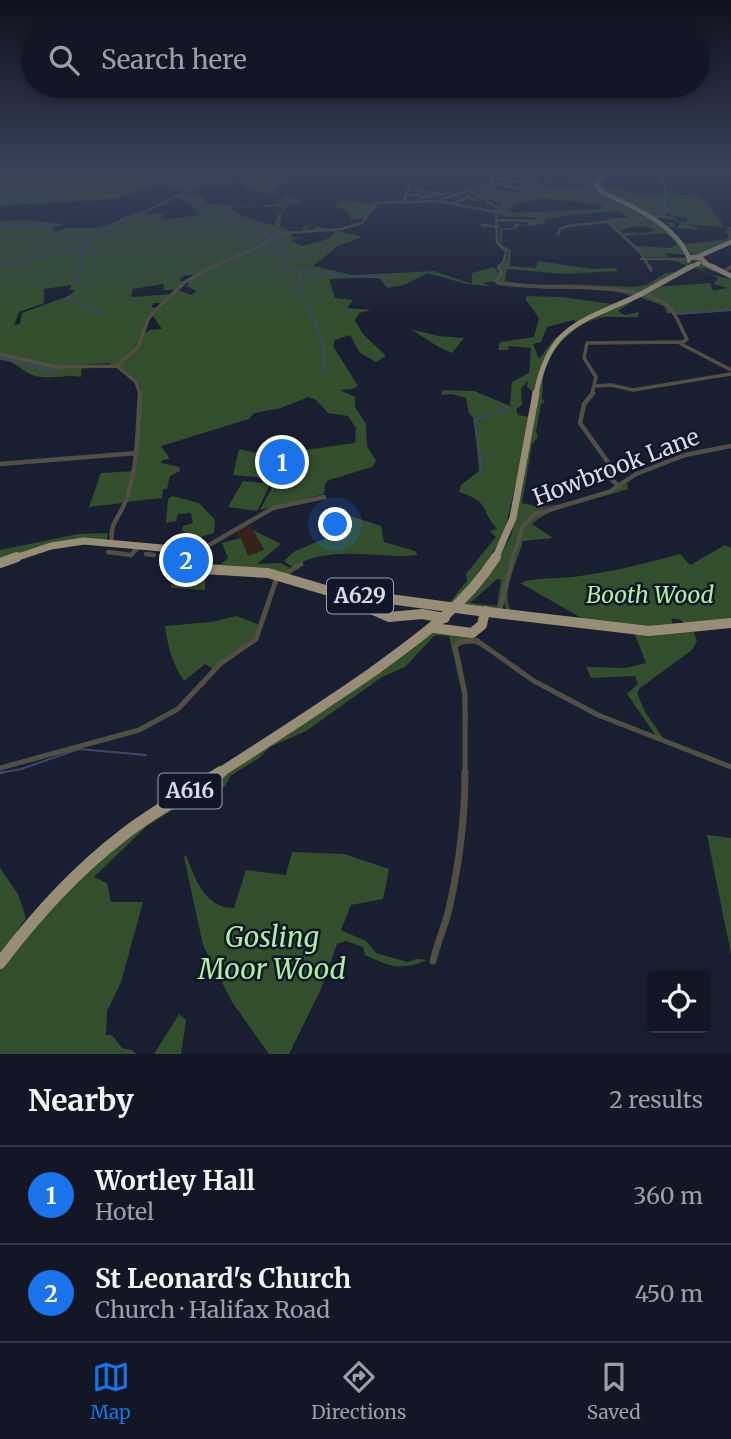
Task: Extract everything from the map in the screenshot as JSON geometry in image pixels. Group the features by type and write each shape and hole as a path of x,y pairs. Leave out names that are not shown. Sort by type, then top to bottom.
{"highway":[{"path":"652,220 672,234 695,260 731,276"},
{"path":"446,616 480,582 507,537 543,360 554,343 574,327 639,295 695,260 731,242"},
{"path":"0,563 64,543 112,542 140,545 152,553 197,552"},
{"name":"A629","path":"197,552 197,565 200,568 276,576 370,602 381,598 446,616 454,632 475,637"},
{"name":"A629","path":"370,602 375,613 387,618 446,616 471,610 484,615 499,613 649,631 731,622"},
{"path":"421,636 433,624 433,619 428,615"},
{"path":"475,637 484,615"},
{"name":"A629","path":"432,628 446,616"},
{"name":"A616","path":"0,962 37,914 62,888 123,835 327,704 432,628"}],"street":[{"path":"117,366 139,345 151,316 185,282 201,272 277,234 335,230 365,220"},
{"path":"497,220 496,243 506,251 506,256 498,268 500,274 496,281 500,284 534,289 581,287 639,295 670,307 687,339 681,343"},
{"path":"521,220 538,222 529,223"},
{"path":"558,234 560,229 567,226 632,220"},
{"path":"610,223 646,258 651,270"},
{"path":"482,225 498,227"},
{"path":"640,259 695,260"},
{"path":"722,272 731,267"},
{"path":"619,486 612,480 610,465 580,423 584,404 596,387 596,377 584,358 588,343 681,343 731,372"},
{"path":"0,354 55,367 117,366 136,382 140,389 137,453 123,508 110,528 112,542"},
{"path":"596,387 611,385 633,390 684,381 708,380 731,372"},
{"name":"Howbrook Lane","path":"499,613 506,579 523,526 529,519 544,510 600,496 636,474 685,455 731,446"},
{"path":"0,464 137,453"},
{"path":"197,552 273,508 324,497"},
{"path":"108,552 128,555 135,552 140,545"},
{"path":"0,768 139,730 182,707 217,667 256,639 276,576 301,564"},
{"path":"433,961 440,932 449,911 465,807 465,693 455,646 462,641 475,637 534,681 598,715 731,767"}],"shaded area":[{"path":"245,524 253,530 265,550 248,556 235,529"}],"green space":[{"path":"257,220 274,226 276,220 281,220 280,226 294,234 291,234 292,237 303,238 291,240 302,246 325,240 335,233 330,230 302,232 303,226 314,225 306,228 312,231 317,226 362,237 338,246 313,266 352,275 434,271 472,284 472,273 494,267 499,274 495,281 483,283 490,286 467,284 427,273 404,285 387,288 379,277 329,279 335,298 353,300 347,308 372,310 359,313 355,321 363,334 386,356 376,362 360,353 350,335 335,340 333,346 358,386 340,390 355,397 355,407 366,424 367,446 376,461 372,467 329,480 325,484 324,494 260,510 273,486 270,485 257,511 228,507 243,481 262,483 266,478 233,475 239,449 260,454 261,443 296,450 355,443 356,428 348,416 328,413 316,400 308,397 281,408 254,413 249,419 161,446 170,459 162,460 161,463 179,467 180,471 170,476 167,489 163,489 162,498 126,502 128,488 122,503 89,507 101,473 136,471 141,389 133,377 118,366 141,344 143,335 150,330 162,329 153,316 178,290 191,295 197,291 186,286 189,283 186,282 195,275 185,275 179,280 184,282 175,290 164,290 163,284 133,289 131,297 172,294 161,303 154,303 151,307 156,308 145,322 139,342 115,366 109,363 63,366 82,366 81,377 36,376 10,362 0,360 0,221 64,224 52,228 56,232 66,228 93,228 116,222","holes":["71,285 70,290 75,290 71,295 22,313 20,324 14,325 19,312 44,303 44,289"]},
{"path":"537,220 545,220 544,225 537,224"},
{"path":"611,220 649,220 667,231 655,220 665,226 670,226 667,222 674,223 675,227 665,227 686,244 727,239 728,234 725,231 730,230 725,227 731,227 731,241 696,257 701,261 693,261 690,258 695,257 678,241 686,255 666,253 667,257 645,257 635,246 670,248 677,244 666,233 625,236 622,232 637,234 656,231 648,227 638,227 620,231 612,224 614,221"},
{"path":"720,220 725,227 686,224 698,228 677,228 681,222"},
{"path":"515,223 543,227 520,225 516,229 503,230 501,244 511,250 510,266 536,268 538,261 592,269 616,268 618,271 564,274 507,269 505,281 537,286 566,284 635,287 648,284 666,273 676,272 686,265 669,259 685,258 686,255 687,258 682,259 691,262 652,289 578,322 573,320 547,327 541,342 533,344 539,359 555,338 575,325 556,341 545,357 534,399 532,391 527,387 528,380 521,389 522,405 516,409 518,415 530,417 530,423 504,534 475,581 456,602 450,602 467,581 466,574 496,537 490,531 497,529 481,503 459,492 461,485 479,471 474,419 469,413 466,398 452,394 441,395 443,390 474,391 513,407 510,405 512,382 529,373 531,348 509,346 508,350 498,350 500,342 534,337 539,318 526,300 527,296 562,297 612,304 631,296 607,290 546,289 501,284 498,281 501,274 499,269 507,259 508,251 499,246 500,228 513,228"},
{"path":"698,265 705,265 719,274 701,269 731,279 731,311 673,315 672,309 670,314 667,313 664,306 639,297 618,311 625,315 639,312 638,317 595,319 570,334 550,356 544,373 542,399 545,402 541,404 536,431 538,437 532,444 522,503 538,507 562,504 535,513 522,526 513,549 498,609 461,606 485,581 511,536 545,361 558,341 578,327 655,287 710,283 713,291 727,288 714,284 718,278 697,268","holes":["497,579 501,580 497,606 470,603"]},
{"path":"410,329 438,336 464,338 452,353"},
{"path":"627,483 628,489 603,496 612,492"},
{"path":"172,496 199,503 215,520 214,533 197,538 182,531 183,526 193,523 191,513 178,514 176,521 166,523 168,499"},
{"path":"602,496 563,507 532,524 553,538 523,541 508,586 512,612 508,612 504,602 505,591 520,540 527,524 542,512"},
{"path":"351,516 381,526 384,542 415,551 418,555 339,554 308,560 292,567 284,561 295,551 334,535 328,530"},
{"path":"253,530 281,544 257,564 281,563 290,568 283,573 212,565 221,564 228,558 222,543 241,538 248,556 264,550"},
{"path":"108,533 107,540 92,539 0,561 0,550 78,534"},
{"name":"Booth Wood","path":"725,545 731,548 731,621 688,627 681,620 671,618 674,628 664,628 587,621 520,583 600,573 680,554 690,565"},
{"path":"175,568 205,574 205,590 171,588"},
{"path":"236,616 260,625 256,636 213,669 205,664 184,681 171,655 165,626 212,622"},
{"path":"437,628 471,635 485,648 472,643 457,646 467,695 468,726 463,718 462,694 449,636 435,635 405,667 382,677 306,731 270,747 259,758 230,776 226,785 216,793 205,793 208,788 147,826 94,877 107,883 111,902 143,902 121,982 107,1011 106,1035 112,1035 122,1048 132,1050 136,1054 0,1054 0,968 70,885 128,835 344,698"},
{"path":"708,630 694,632 697,641 692,650 637,693 645,712 664,739 656,736 627,694 638,684 635,676 591,678 586,667 626,668 646,663 634,632"},
{"path":"707,835 731,838 731,954"},
{"name":"Gosling Moor Wood","path":"292,852 344,854 389,869 383,899 351,905 341,930 366,941 376,953 407,962 427,960 410,966 396,966 365,955 363,947 346,941 337,944 321,989 289,1054 269,1054 232,1002 203,945 184,857 186,855 197,882 208,897 224,907 234,908 246,870 286,875"},
{"path":"0,868 18,894 26,918 0,956"},
{"path":"179,1014 186,1020 181,1054 154,1054"}],"waterway":[{"path":"0,265 87,245 90,239 103,234 120,220"},
{"path":"229,220 261,226 261,232 268,234 266,236 279,240 276,242 281,246 277,248 282,254 284,268 345,276 390,278"},
{"path":"40,224 51,225"},
{"path":"0,225 48,226"},
{"path":"76,284 76,277 82,266 79,257 84,253 79,247"},
{"path":"300,271 301,280 297,285 321,337 324,360 322,373"},
{"path":"71,295 67,298 102,313"},
{"path":"675,314 731,310"},
{"path":"0,358 53,371"},
{"path":"497,412 508,407"},
{"path":"482,465 474,420 492,414"},
{"path":"480,475 482,468"},
{"path":"3,772 0,773 21,769 79,749 146,755"}],"place":[{"name":"Wortley Hall","path":"282,462"},
{"name":"St Leonard's Church","path":"186,560"}]}
